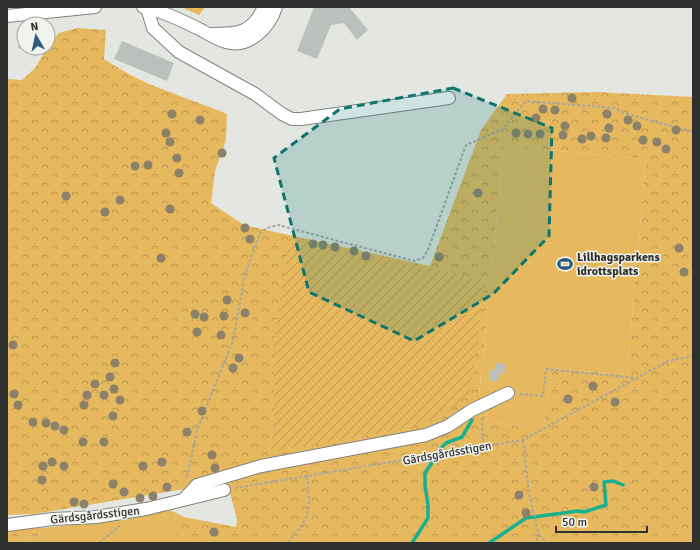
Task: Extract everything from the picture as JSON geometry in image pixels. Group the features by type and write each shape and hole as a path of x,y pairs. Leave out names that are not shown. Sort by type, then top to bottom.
{"street":[{"path":"7,16 95,7"},
{"path":"145,7 226,42 240,43 255,37 267,26 276,7"},
{"path":"145,7 153,28 179,52 249,90 282,114 292,119 449,98"},
{"path":"209,34 238,34 258,19 264,7"},
{"name":"Gärdsgårdsstigen","path":"183,500 197,485 261,466 426,435 448,426 482,405 508,393"},
{"name":"Gärdsgårdsstigen","path":"7,526 53,519 96,517 146,509 224,490"}],"path":[{"path":"187,478 198,427 233,341 245,274 260,233 267,228 278,225 414,261 423,258 428,250 466,145 503,128 526,101 614,108 630,115 693,132"},
{"name":"Gärdsgårdsstigen","path":"224,490 523,440 668,361 693,356"},
{"path":"508,393 543,396 546,369 636,378"},
{"path":"482,405 483,447"},
{"path":"523,440 529,494 539,535 547,543"},
{"path":"288,543 304,523 310,504 307,476"},
{"path":"536,543 539,535"}],"highlighted area":[{"path":"453,88 552,128 549,236 493,294 414,341 309,292 274,158 340,109"}],"green space":[{"path":"181,7 205,7 199,15"},
{"path":"77,28 106,30 104,59 127,73 150,84 227,114 226,140 215,171 211,203 244,225 430,266 481,130 507,94 596,92 693,97 693,543 178,543 178,536 172,530 175,519 184,517 236,527 237,519 227,482 34,514 7,515 7,79 22,80 35,68 42,56 56,56 56,36 59,33","holes":["504,146 646,159 627,375 553,368 543,429 485,421 488,397 479,395","484,280 270,452 274,414"]},
{"name":"Lillhagsparkens idrottsplats","path":"504,146 646,159 627,375 553,368 543,429 485,421 488,397 479,396"},
{"path":"289,238 485,280 471,393 443,416 401,430 270,452 274,414 273,349"},
{"path":"168,509 184,517 175,519 172,530 179,536 178,543 28,543 26,536 38,537 41,528 82,524"},
{"path":"35,525 41,528 38,537 26,536 28,543 7,543 7,529"}],"building":[{"path":"314,7 349,7 368,30 357,40 344,23 331,25 317,59 297,51"},
{"path":"122,41 174,63 167,81 114,59"},
{"path":"496,363 505,364 504,374 499,373 498,382 489,381 490,369 495,370"}],"waterway":[{"path":"441,448 446,443 462,437 472,420"},
{"path":"412,543 428,518 425,473 433,461"},
{"path":"489,543 526,518 578,511 584,512 606,505 604,482 613,481 623,485"}],"place":[{"name":"Lillhagsparkens idrottsplats","path":"565,264"}]}
